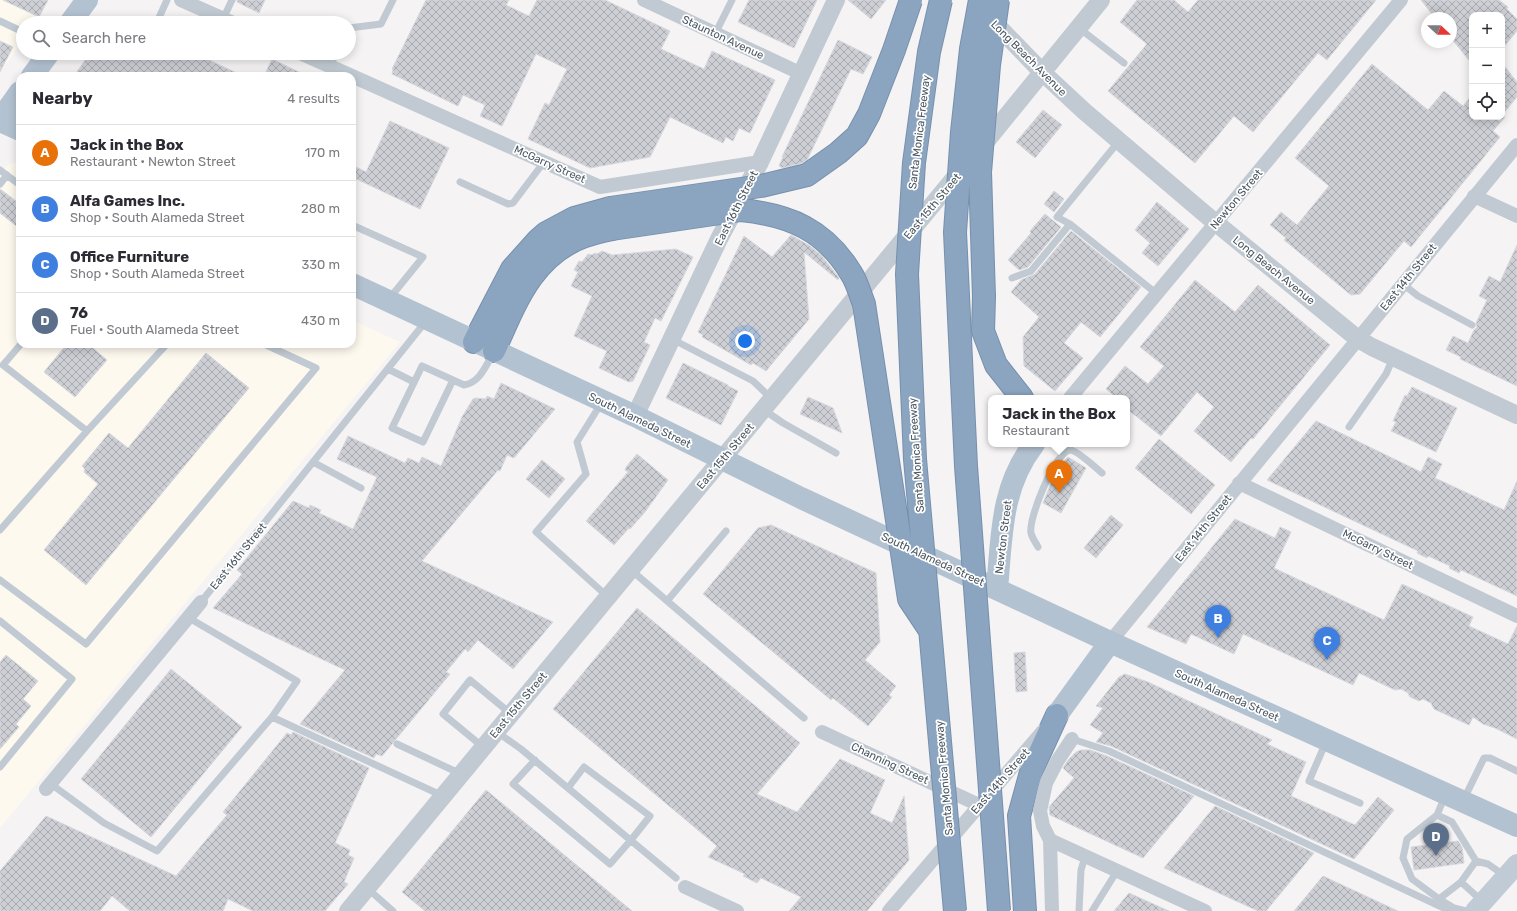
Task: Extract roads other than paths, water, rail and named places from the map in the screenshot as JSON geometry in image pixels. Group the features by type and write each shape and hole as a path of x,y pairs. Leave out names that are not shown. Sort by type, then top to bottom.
{"highway":[{"path":"494,351 520,294 540,265 562,248 611,219 807,175 838,153 857,136 869,114 894,50 911,0"},
{"name":"Santa Monica Freeway","path":"941,0 929,52 914,163 907,274 915,459 955,911"},
{"path":"980,0 971,49 962,132 955,232 966,466 999,911"},
{"path":"998,0 989,65 980,172 984,297 983,331 996,365 1020,395"},
{"path":"474,342 512,269 546,233 574,218 611,219 741,210 778,216 812,231 833,247 852,274 864,304 909,599 930,631"},
{"path":"1024,901 1019,816 1031,772 1056,715"}],"main road":[{"path":"75,16 87,0"},
{"path":"35,72 44,60"},
{"path":"16,98 0,120 16,128"},
{"name":"South Alameda Street","path":"356,286 635,416 801,498 1110,642 1517,826"},
{"name":"Newton Street","path":"998,589 1005,508 1018,469 1024,457 1032,447"},
{"name":"East 14th Street","path":"1056,715 1110,642"},
{"path":"1479,906 1511,870"}],"street":[{"path":"181,0 217,16"},
{"name":"Staunton Avenue","path":"644,0 802,74"},
{"name":"East 16th Street","path":"635,416 719,239 760,162 836,0"},
{"name":"Long Beach Avenue","path":"973,0 1042,72 1084,111 1216,223 1358,339 1517,415"},
{"name":"East 15th Street","path":"348,911 768,405 1101,0"},
{"name":"Newton Street","path":"1073,395 1401,0"},
{"name":"McGarry Street","path":"316,60 343,72"},
{"name":"McGarry Street","path":"356,78 600,186 760,162"},
{"name":"East 14th Street","path":"1110,642 1517,145"},
{"path":"1474,196 1517,216"},
{"name":"McGarry Street","path":"1239,483 1517,616"},
{"name":"East 16th Street","path":"49,787 201,602"},
{"name":"East 14th Street","path":"889,911 1056,715"},
{"name":"Channing Street","path":"822,732 979,805"},
{"path":"1052,911 1050,840 1043,826 1040,814 1046,783 1058,760 1072,739"},
{"path":"1050,840 1205,911"},
{"path":"681,882 737,911"}],"lane":[{"path":"159,16 166,0"},
{"path":"229,16 232,0"},
{"path":"356,27 381,24 393,0"},
{"path":"715,34 732,0"},
{"path":"0,21 16,29"},
{"path":"1078,28 1124,64"},
{"path":"330,66 333,60"},
{"path":"1119,141 1057,217 1070,224 1157,294"},
{"path":"460,182 508,204 513,203 544,162"},
{"path":"0,170 16,182"},
{"path":"0,184 7,175"},
{"path":"1012,278 1031,271 1070,224"},
{"path":"356,227 423,258 388,301"},
{"path":"1403,284 1418,296 1472,325"},
{"name":"East 16th Street","path":"201,602 427,320"},
{"path":"672,339 753,381 768,405 783,423 836,453"},
{"path":"18,348 3,365 86,431"},
{"path":"0,530 86,431 163,348"},
{"path":"0,580 86,644 316,368 273,348"},
{"path":"453,380 423,442 392,428 422,366 453,380 464,385 471,384 479,378 494,351"},
{"path":"1349,427 1386,374 1393,357"},
{"path":"388,369 414,382"},
{"path":"602,401 578,442 586,474 536,532 608,597"},
{"path":"1038,547 1031,533 1035,508 1042,489 1063,453 1070,450 1076,452 1102,473"},
{"path":"313,462 361,488"},
{"path":"667,601 726,532"},
{"path":"631,570 804,718"},
{"path":"49,787 104,824 157,851 272,717 297,681 189,618"},
{"path":"0,631 2,623 72,679 0,767"},
{"path":"484,747 443,714 470,680 511,714"},
{"path":"272,717 443,796"},
{"path":"497,731 535,760 681,882"},
{"path":"1072,739 1110,751 1450,911"},
{"path":"1326,740 1309,781 1360,803"},
{"path":"397,744 461,774"},
{"path":"1466,911 1454,908 1412,879 1403,858 1407,839 1437,815 1454,798 1484,758 1490,758 1517,771"},
{"path":"535,760 513,784 610,864 650,816 584,767 568,788"},
{"path":"1437,815 1452,822 1476,861 1511,870"},
{"path":"1079,911 1081,870 1085,857"},
{"path":"1439,899 1461,882 1476,861"},
{"path":"1092,911 1116,871"},
{"path":"1461,882 1479,906"},
{"path":"367,888 394,911"}],"place":[{"name":"Jack in the Box","path":"1059,493"},
{"name":"Alfa Games Inc.","path":"1218,638"},
{"name":"Office Furniture","path":"1327,660"},
{"name":"76","path":"1436,856"}]}
